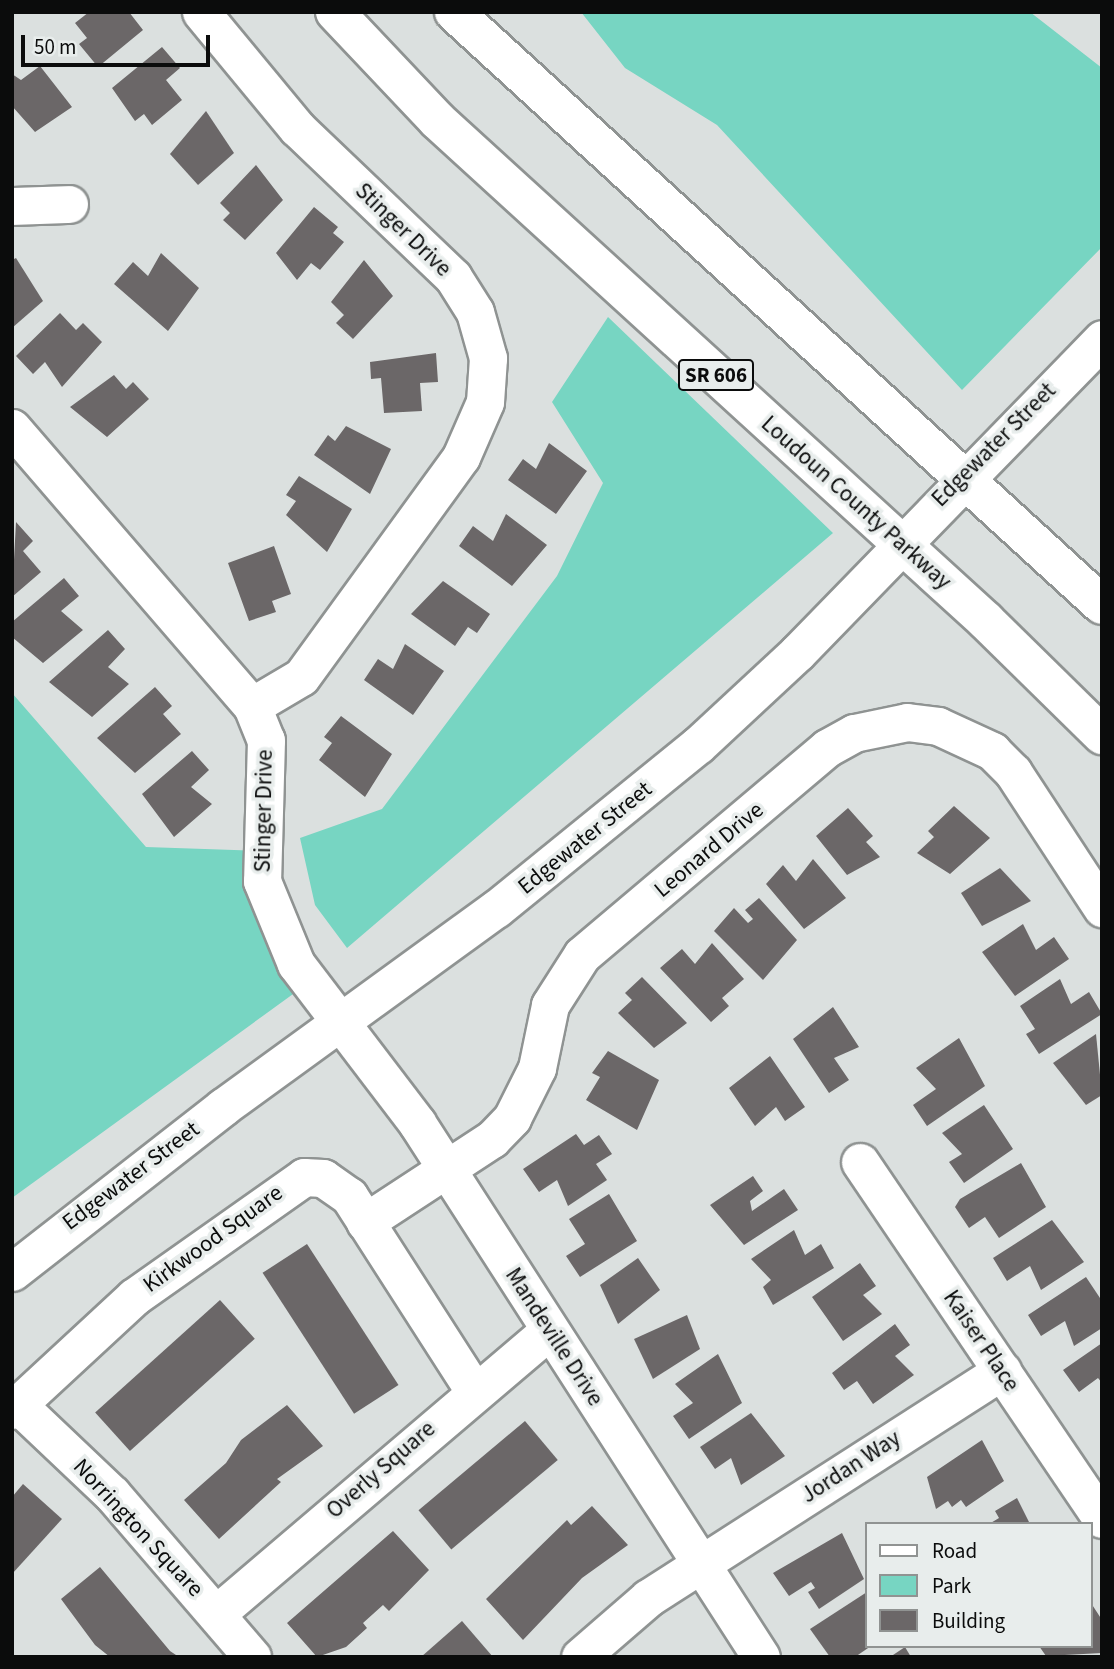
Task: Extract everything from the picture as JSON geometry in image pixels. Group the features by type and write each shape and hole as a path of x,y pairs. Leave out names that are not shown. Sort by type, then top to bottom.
{"main road":[{"name":"Loudoun County Parkway","path":"335,12 436,120 899,543 1102,735"},
{"path":"454,12 963,475 1102,606"}],"street":[{"name":"Stinger Drive","path":"201,12 297,128 453,277 475,312 488,358 485,402 461,457 302,677 252,706"},
{"path":"12,206 69,204"},
{"name":"Edgewater Street","path":"12,1272 587,838 698,745 797,653 963,475 1102,339"},
{"name":"Stinger Drive","path":"12,428 252,706 266,740 262,881 269,912 296,964 343,1020"},
{"name":"Leonard Drive","path":"365,1222 447,1170 512,1118 537,1068 550,1005 582,955 827,748 854,733 907,722 938,726 992,751 1013,772 1102,908"},
{"name":"Mandeville Drive","path":"343,1020 447,1170 761,1657"},
{"name":"Kaiser Place","path":"860,1162 1102,1519"},
{"name":"Kirkwood Square","path":"15,1407 134,1297 288,1184 304,1177 338,1185 473,1389"},
{"name":"Overly Square","path":"216,1614 473,1389 550,1330"},
{"name":"Jordan Way","path":"580,1657 701,1563 1002,1371"},
{"name":"Norrington Square","path":"15,1407 112,1494 252,1657"}],"green space":[{"path":"581,12 1030,12 1102,68 1102,247 962,390 717,125 625,68"},
{"path":"608,317 833,533 347,948 315,905 300,838 382,809 557,576 603,483 552,402"},
{"path":"12,693 146,847 263,851 311,981 12,1198"}],"building":[{"path":"89,12 129,12 143,30 98,67 79,44 87,38 75,23"},
{"path":"162,47 180,68 166,80 182,100 152,125 144,114 135,121 112,88"},
{"path":"40,66 72,107 35,132 12,106 12,74 21,80"},
{"path":"206,111 234,153 198,185 170,154"},
{"path":"256,165 283,200 245,240 223,220 230,213 220,203"},
{"path":"314,207 338,227 333,233 344,242 320,270 311,263 297,280 276,253"},
{"path":"161,253 199,288 168,331 114,284 133,262 148,276"},
{"path":"16,258 43,301 12,328 12,260"},
{"path":"364,260 393,296 353,339 336,323 344,315 331,302"},
{"path":"60,313 76,330 83,323 102,342 62,387 45,362 33,374 16,356"},
{"path":"436,353 438,382 420,383 422,411 384,413 381,378 371,379 370,362"},
{"path":"114,375 126,389 133,382 149,399 107,437 70,407"},
{"path":"346,426 391,449 370,494 314,455 328,435 335,441"},
{"path":"549,443 587,471 556,514 508,480 523,459 536,469"},
{"path":"299,476 352,509 327,552 286,515 296,501 286,495"},
{"path":"506,514 547,545 512,586 459,546 473,526 493,541"},
{"path":"16,522 33,541 23,551 41,572 12,597"},
{"path":"274,546 291,594 272,601 276,612 249,621 228,563"},
{"path":"64,578 79,596 61,611 83,630 43,663 12,637 12,622"},
{"path":"443,581 490,614 477,633 468,627 455,646 411,614"},
{"path":"108,630 125,649 108,667 129,684 92,717 49,682"},
{"path":"405,644 444,671 413,715 364,680 378,659 393,669"},
{"path":"155,687 172,706 163,714 181,734 135,773 97,738"},
{"path":"341,716 392,754 365,797 319,760 332,743 324,737"},
{"path":"192,751 209,770 191,787 212,804 174,837 142,794"},
{"path":"954,806 990,838 950,874 917,853 934,837 928,831"},
{"path":"848,808 873,836 866,842 880,857 847,875 816,836"},
{"path":"813,859 846,898 804,929 766,884 783,865 796,881"},
{"path":"1000,868 1031,901 982,926 961,893"},
{"path":"759,898 797,940 763,980 714,931 734,908 748,923 753,919 745,910"},
{"path":"1023,924 1036,950 1054,937 1069,959 1015,996 982,952"},
{"path":"712,943 744,979 722,998 729,1006 711,1022 660,968 682,949 695,964"},
{"path":"642,977 687,1023 654,1048 618,1013 632,1000 625,993"},
{"path":"1060,979 1071,1004 1089,992 1102,1014 1039,1054 1026,1034 1035,1029 1020,1006"},
{"path":"833,1007 859,1047 834,1058 849,1080 829,1093 793,1039"},
{"path":"1096,1034 1102,1095 1086,1105 1053,1063"},
{"path":"959,1038 985,1086 927,1126 913,1105 936,1089 916,1068"},
{"path":"608,1051 659,1080 637,1130 586,1100 600,1077 592,1073"},
{"path":"770,1056 805,1107 785,1121 776,1107 755,1126 729,1088"},
{"path":"984,1105 1013,1149 964,1183 949,1162 962,1154 942,1133"},
{"path":"576,1134 584,1145 599,1135 612,1154 596,1164 607,1180 568,1206 557,1180 539,1192 523,1169"},
{"path":"1021,1163 1046,1207 999,1238 985,1217 969,1228 955,1207 960,1199"},
{"path":"753,1176 763,1191 750,1201 752,1211 784,1189 798,1210 744,1245 710,1205"},
{"path":"609,1194 637,1241 580,1277 566,1256 585,1244 569,1219"},
{"path":"1052,1220 1084,1262 1041,1290 1030,1266 1007,1281 993,1258"},
{"path":"794,1230 805,1255 821,1244 834,1268 773,1305 763,1287 771,1280 751,1259"},
{"path":"307,1244 398,1385 354,1414 263,1273"},
{"path":"638,1258 660,1290 618,1324 600,1285"},
{"path":"860,1263 876,1286 863,1295 882,1314 843,1341 812,1297"},
{"path":"1086,1277 1102,1301 1102,1328 1074,1346 1065,1321 1041,1336 1028,1315"},
{"path":"220,1300 255,1339 130,1451 95,1412"},
{"path":"687,1315 700,1349 653,1379 634,1339"},
{"path":"895,1324 910,1345 895,1356 914,1375 873,1404 857,1381 844,1390 832,1373"},
{"path":"1102,1343 1102,1383 1098,1378 1079,1392 1063,1370"},
{"path":"718,1354 742,1403 689,1439 673,1416 693,1403 675,1384"},
{"path":"287,1405 323,1446 277,1479 281,1482 219,1539 184,1500 226,1463 241,1440"},
{"path":"751,1413 785,1456 741,1485 731,1458 715,1469 700,1447"},
{"path":"525,1421 558,1460 451,1549 419,1510"},
{"path":"982,1440 1004,1481 966,1507 961,1500 952,1507 948,1501 936,1509 927,1477"},
{"path":"23,1484 62,1519 12,1574 12,1497"},
{"path":"1017,1498 1029,1522 992,1522 999,1518 995,1511"},
{"path":"592,1506 628,1545 582,1578 523,1640 486,1599 567,1520 571,1525"},
{"path":"393,1531 429,1570 389,1611 383,1605 363,1623 367,1628 346,1647 317,1657 287,1623"},
{"path":"842,1533 864,1579 819,1609 808,1592 815,1588 811,1582 789,1596 773,1573"},
{"path":"100,1567 170,1651 179,1657 110,1657 95,1645 61,1599"},
{"path":"866,1593 868,1648 855,1657 830,1657 810,1629"},
{"path":"1093,1606 1102,1620 1102,1653 1046,1656 1040,1648 1093,1648"},
{"path":"462,1621 493,1657 421,1657"},
{"path":"906,1648 911,1657 890,1657"}]}
